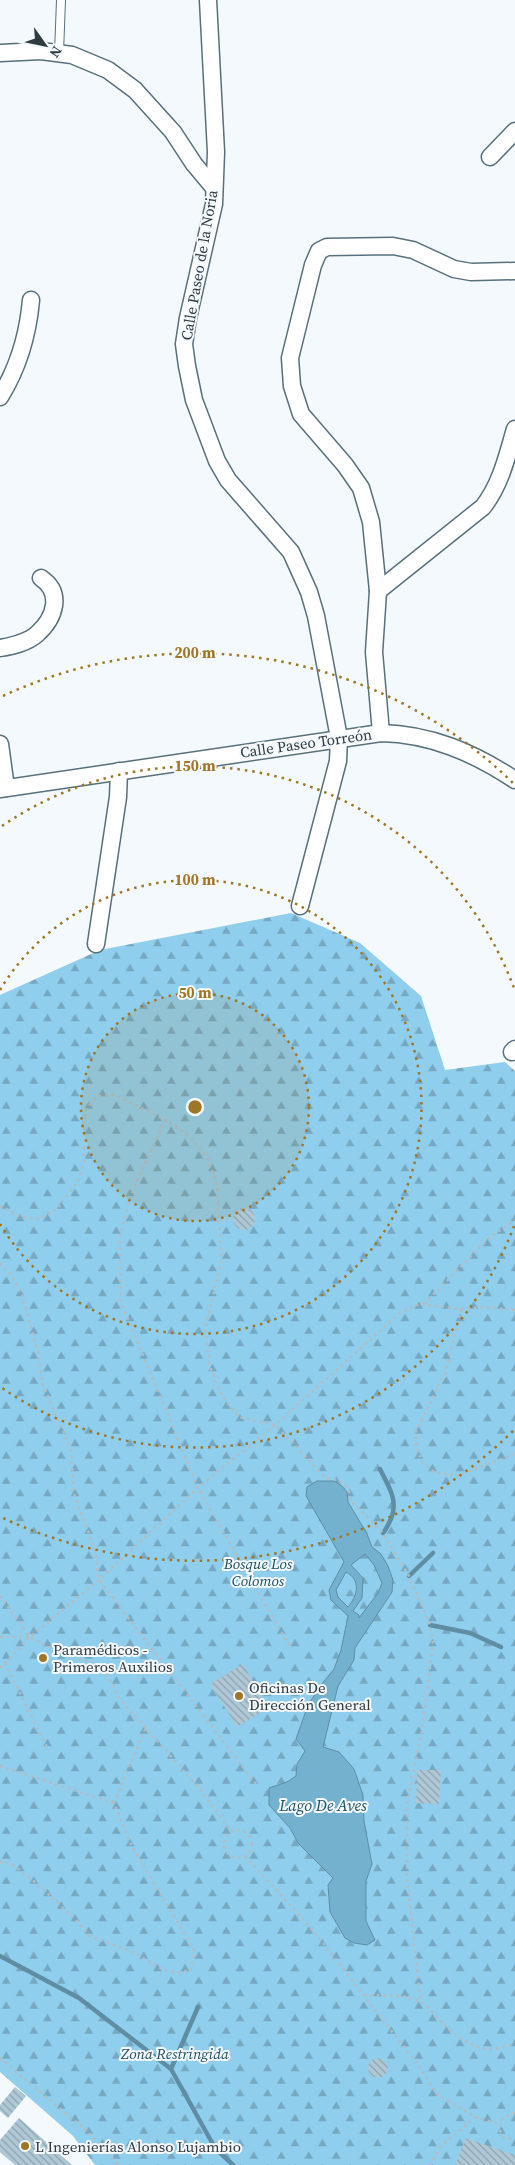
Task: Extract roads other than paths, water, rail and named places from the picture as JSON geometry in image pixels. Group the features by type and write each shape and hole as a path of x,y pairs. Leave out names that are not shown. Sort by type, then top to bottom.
{"street":[{"name":"Calle Paseo de la Noria","path":"208,0 216,152 214,204 188,318 184,344 194,400 218,461 228,480 276,533 290,552 300,570 316,616 339,738 338,762 300,906"},
{"path":"0,53 7,51 41,51 72,55 108,70 135,90 173,132 194,164 214,188"},
{"path":"490,157 515,131"},
{"path":"381,733 374,652 378,591 371,522 360,488 345,465 301,414 292,386 290,358 313,264 319,251 327,247 393,246 413,250 454,269 471,272 515,271"},
{"path":"0,397 19,356 29,326 31,300"},
{"path":"378,591 483,507 493,494 502,474 515,429"},
{"path":"0,648 14,645 36,635 49,619 54,608 54,593 50,584 41,578"},
{"name":"Calle Paseo Torreón","path":"3,788 381,733 397,733 429,739 458,748 488,763 515,780"},
{"path":"0,744 3,788"},
{"path":"96,944 118,797 119,771"}],"lane":[{"path":"59,53 61,0"}],"water":[{"name":"Lago De Aves","path":"317,1481 334,1481 342,1486 347,1492 348,1502 367,1534 372,1547 381,1554 393,1580 392,1592 355,1648 354,1660 338,1686 323,1747 339,1752 354,1769 363,1795 364,1821 372,1864 366,1881 366,1921 375,1940 367,1945 354,1943 345,1938 330,1912 328,1885 333,1878 298,1843 290,1828 269,1805 269,1788 287,1782 296,1776 297,1764 305,1751 296,1739 308,1705 334,1669 341,1650 348,1616 331,1600 329,1590 344,1562 306,1496 307,1487","holes":["365,1554 374,1565 382,1583 378,1593 359,1618 359,1615 353,1611 362,1598 363,1578 351,1565","346,1572 351,1575 356,1583 356,1593 348,1607 338,1597 336,1590"]}],"waterway":[{"path":"380,1469 392,1493 394,1506 391,1519 383,1533"},
{"path":"409,1576 433,1553"},
{"path":"430,1625 470,1633 501,1647"},
{"path":"0,1956 79,1998 171,2069 215,2148 233,2165"},
{"path":"171,2069 198,2007"}],"place":[{"name":"Paramédicos - Primeros Auxilios","path":"43,1658"},
{"name":"Oficinas De Dirección General","path":"239,1696"},
{"name":"L Ingenierías Alonso Lujambio","path":"25,2146"}],"park label":[{"name":"Bosque Los Colomos","path":"258,1572"},
{"name":"Zona Restringida","path":"175,2053"}]}
